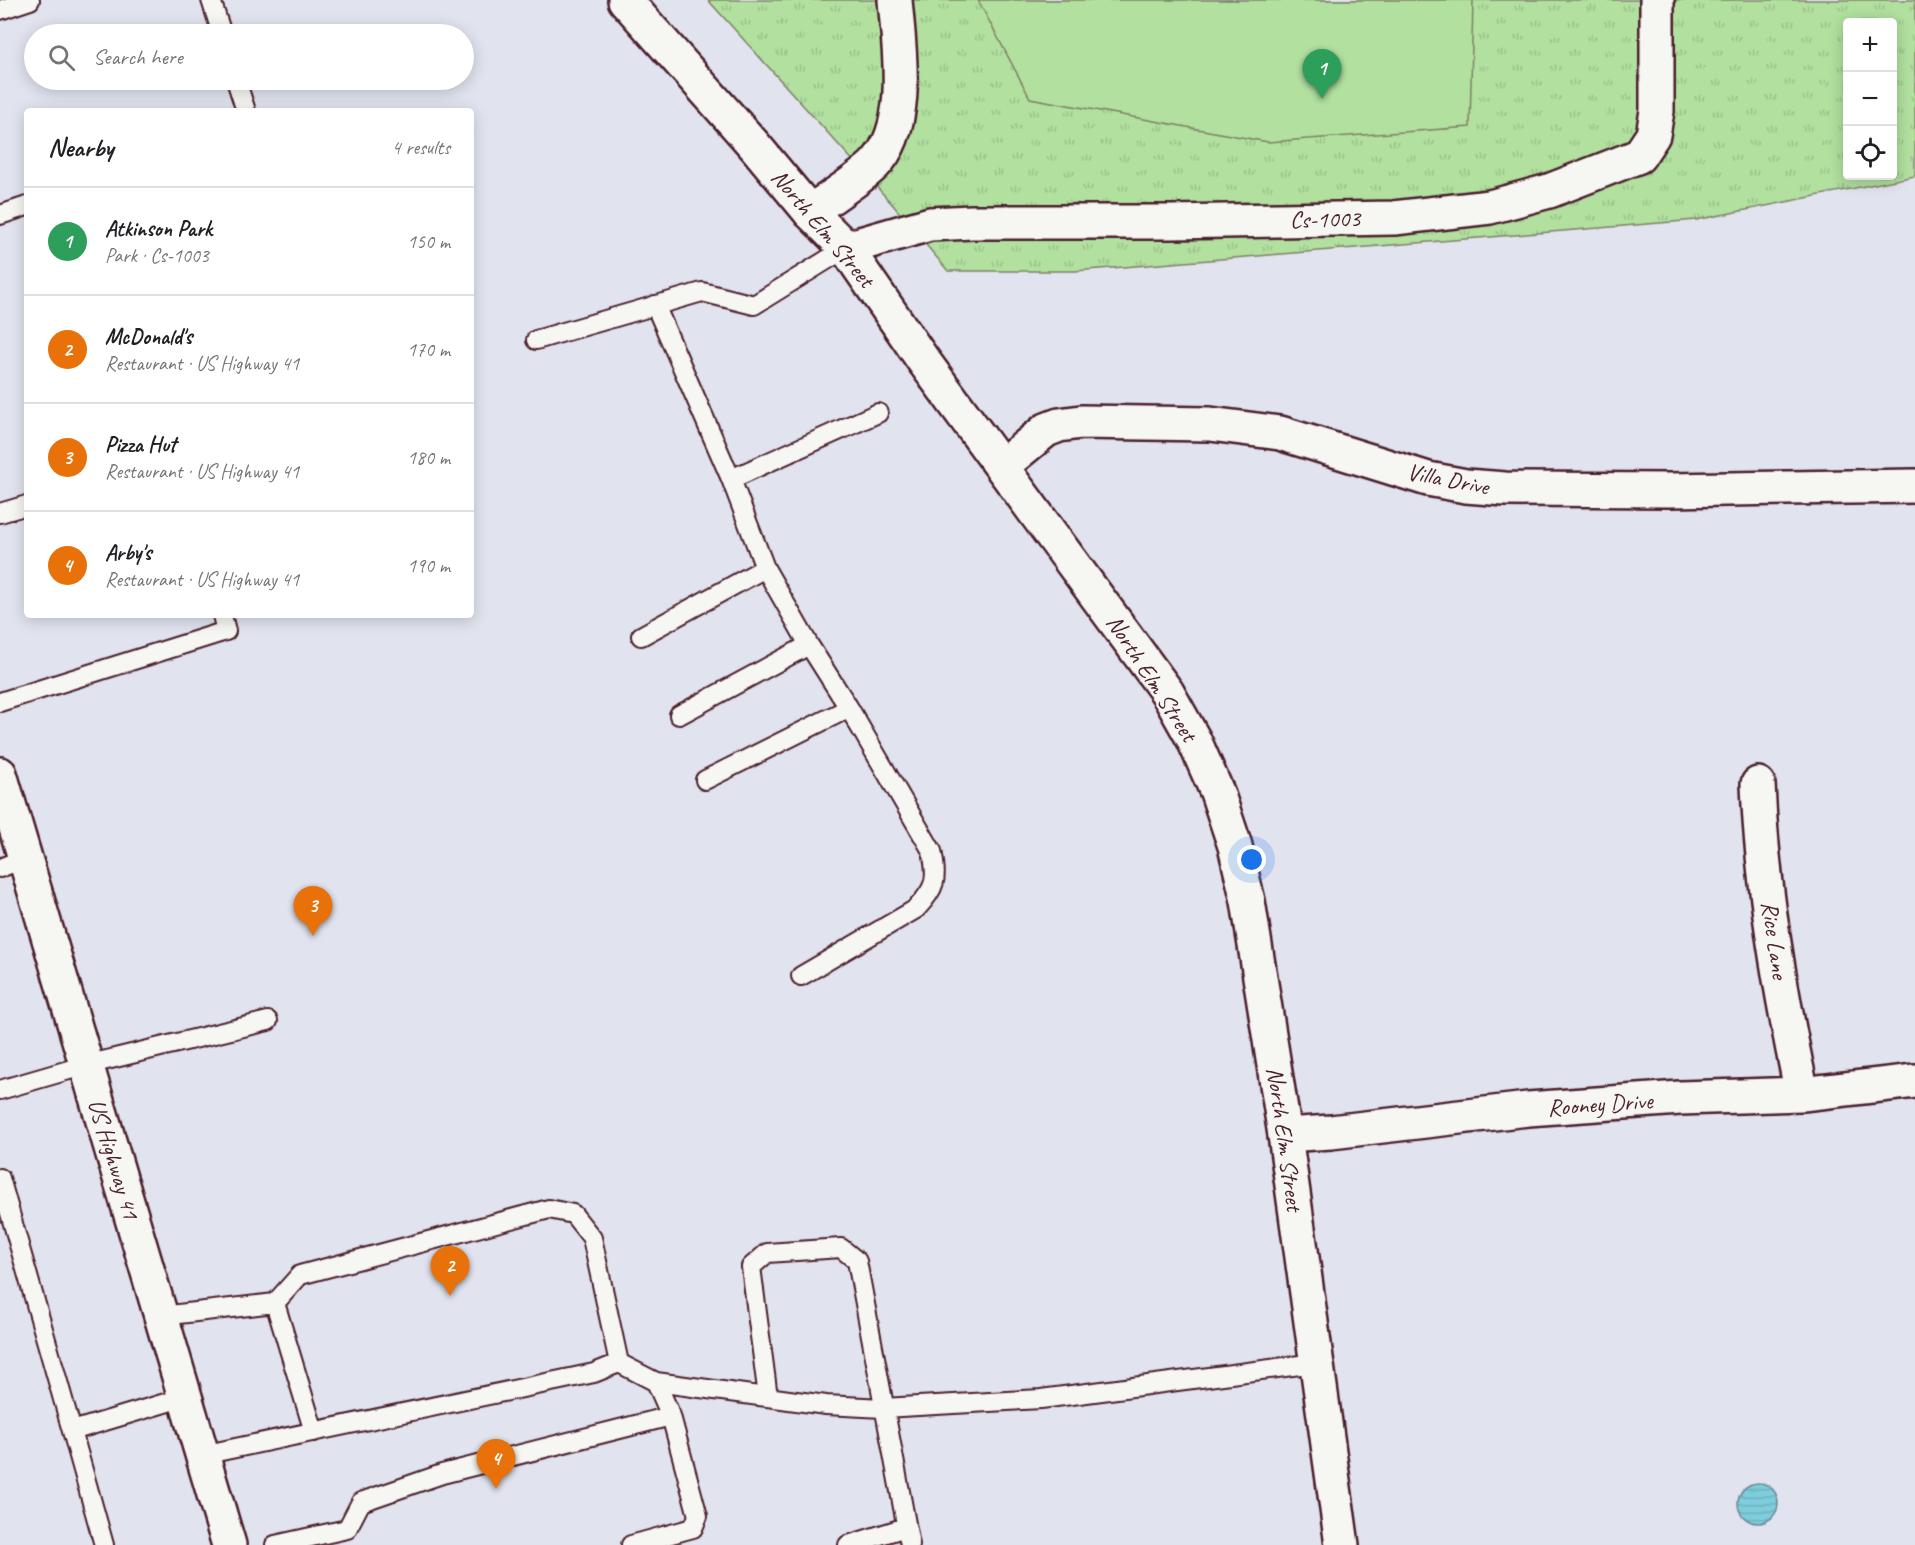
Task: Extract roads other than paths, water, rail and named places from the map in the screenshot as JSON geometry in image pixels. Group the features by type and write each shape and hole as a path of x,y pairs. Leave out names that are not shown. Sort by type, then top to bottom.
{"main road":[{"name":"North Elm Street","path":"625,0 755,146 810,212 846,248 923,360 1167,692 1194,740 1235,846 1248,902 1285,1135 1342,1545"},
{"path":"810,212 874,165 885,149 894,128 902,82 895,0"},
{"name":"Cs-1003","path":"846,248 930,224 1395,218 1490,207 1549,191 1639,156 1647,146 1653,135 1657,111 1657,0"},
{"name":"Villa Drive","path":"1002,466 1046,430 1059,425 1081,422 1198,424 1280,433 1428,479 1466,486 1505,489 1658,490 1915,486"},
{"name":"US Highway 41","path":"0,774 12,863 86,1065 229,1545"},
{"name":"Rice Lane","path":"1758,784 1760,826 1785,1010 1803,1094"},
{"name":"Rooney Drive","path":"1285,1135 1331,1132 1528,1109 1680,1098 1803,1094 1915,1081"}],"lane":[{"path":"0,10 30,0"},
{"path":"211,0 219,24"},
{"path":"239,90 245,108"},
{"path":"0,215 24,207"},
{"path":"536,340 702,292 754,305 846,248"},
{"path":"655,305 731,479 765,568 932,851 936,870 934,884 929,896 916,909 801,976"},
{"path":"731,479 878,413"},
{"path":"0,513 24,506"},
{"path":"641,636 765,568"},
{"path":"0,702 226,631 223,618"},
{"path":"679,715 809,645"},
{"path":"705,780 849,708"},
{"path":"0,1090 86,1065 267,1021"},
{"path":"0,1178 104,1545"},
{"path":"161,1316 275,1303 300,1275 549,1209 573,1214 592,1238 619,1363"},
{"path":"768,1397 751,1267 767,1253 841,1248 857,1261 908,1536 848,1545"},
{"path":"275,1303 314,1432"},
{"path":"202,1455 594,1373 619,1363 656,1382 826,1405 883,1408 1041,1399 1316,1363"},
{"path":"631,1545 693,1528 698,1516 671,1416 656,1382"},
{"path":"72,1431 185,1397"},
{"path":"275,1545 350,1537 362,1502 422,1480 671,1416"}],"water":[{"path":"1758,1483 1766,1484 1772,1489 1777,1495 1777,1511 1772,1517 1766,1522 1758,1523 1750,1522 1744,1517 1739,1511 1738,1503 1739,1495 1744,1489 1750,1484"}],"place":[{"name":"Atkinson Park","path":"1322,99"},
{"name":"Pizza Hut","path":"313,936"},
{"name":"McDonald's","path":"450,1296"},
{"name":"Arby's","path":"496,1489"}]}
